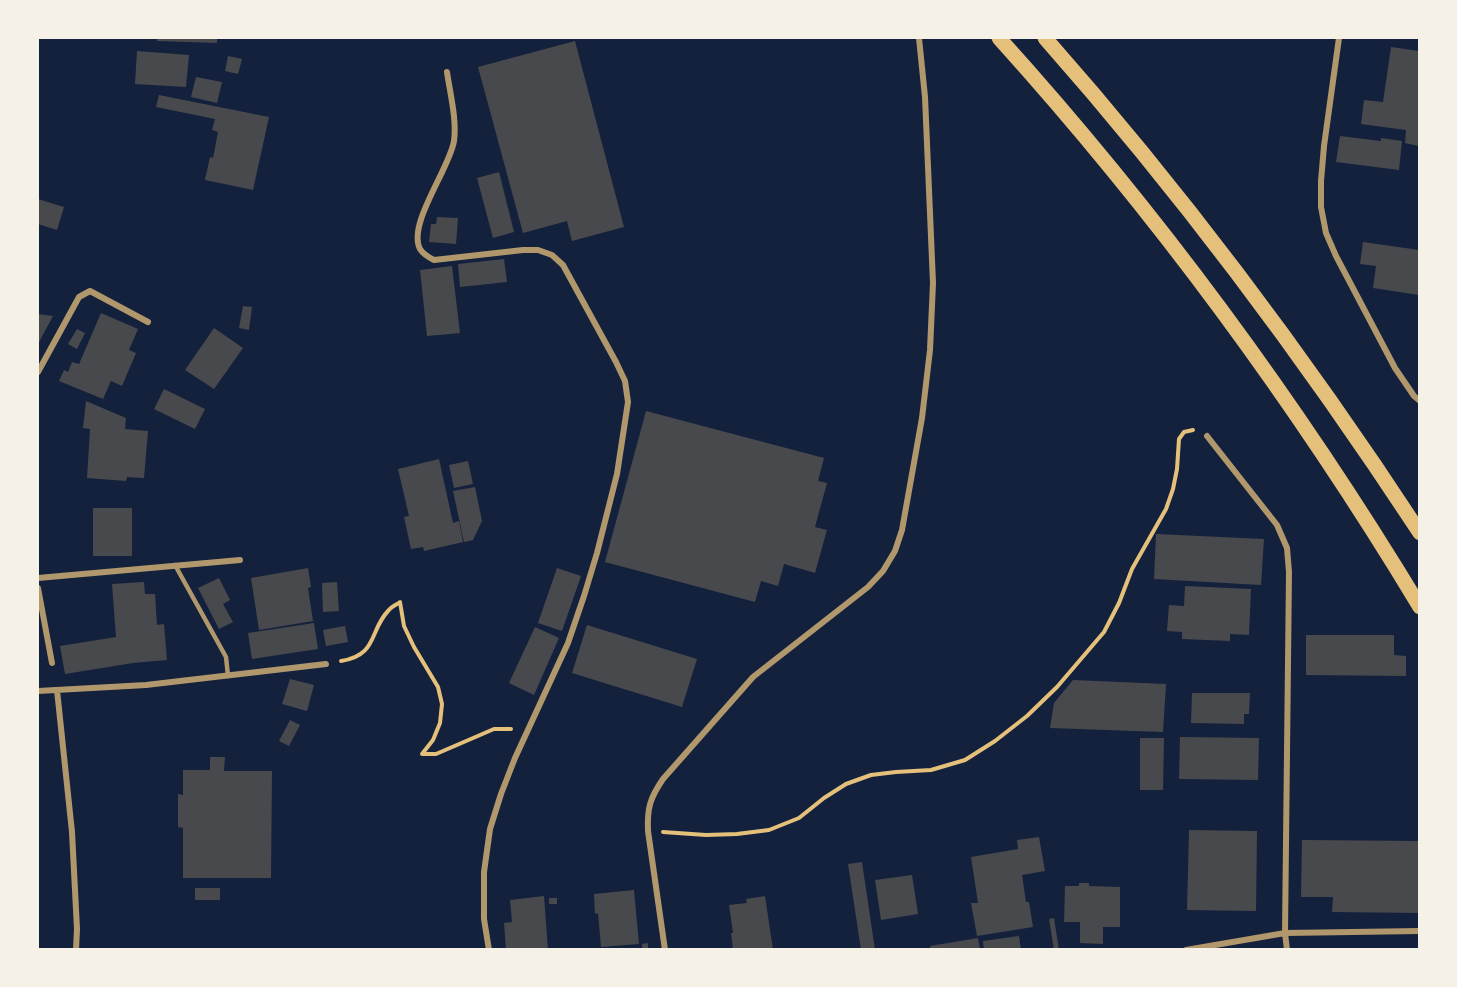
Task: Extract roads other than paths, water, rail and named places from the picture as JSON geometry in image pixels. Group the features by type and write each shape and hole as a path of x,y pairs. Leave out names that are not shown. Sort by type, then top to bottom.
{"main road":[{"path":"999,38 1116,176 1223,314 1323,457 1419,607"},
{"path":"1045,38 1139,149 1250,290 1325,392 1419,532"}],"street":[{"path":"665,950 648,831 647,813 652,795 663,779 759,671 868,587 883,571 895,551 902,530 922,418 931,339 933,283 925,97 919,38"},
{"path":"1340,38 1321,181 1321,207 1326,232 1336,256 1395,368 1419,401"},
{"path":"447,72 455,126 454,139 452,151 422,216 418,237 419,248 425,256 434,260 523,250 538,250 552,255 563,265 616,362 625,381 628,402 616,474 584,596 567,643 501,794 490,829 484,872 484,919 489,950"},
{"path":"38,372 79,297 90,291 148,322"},
{"path":"1207,436 1277,525 1287,548 1289,584 1285,933 1287,950"},
{"path":"38,578 240,560"},
{"path":"38,588 52,663"},
{"path":"38,691 146,686 326,664"},
{"path":"57,690 72,832 76,950"},
{"path":"1186,950 1285,933 1419,931"}],"lane":[{"path":"175,565 226,657 228,676"}]}
